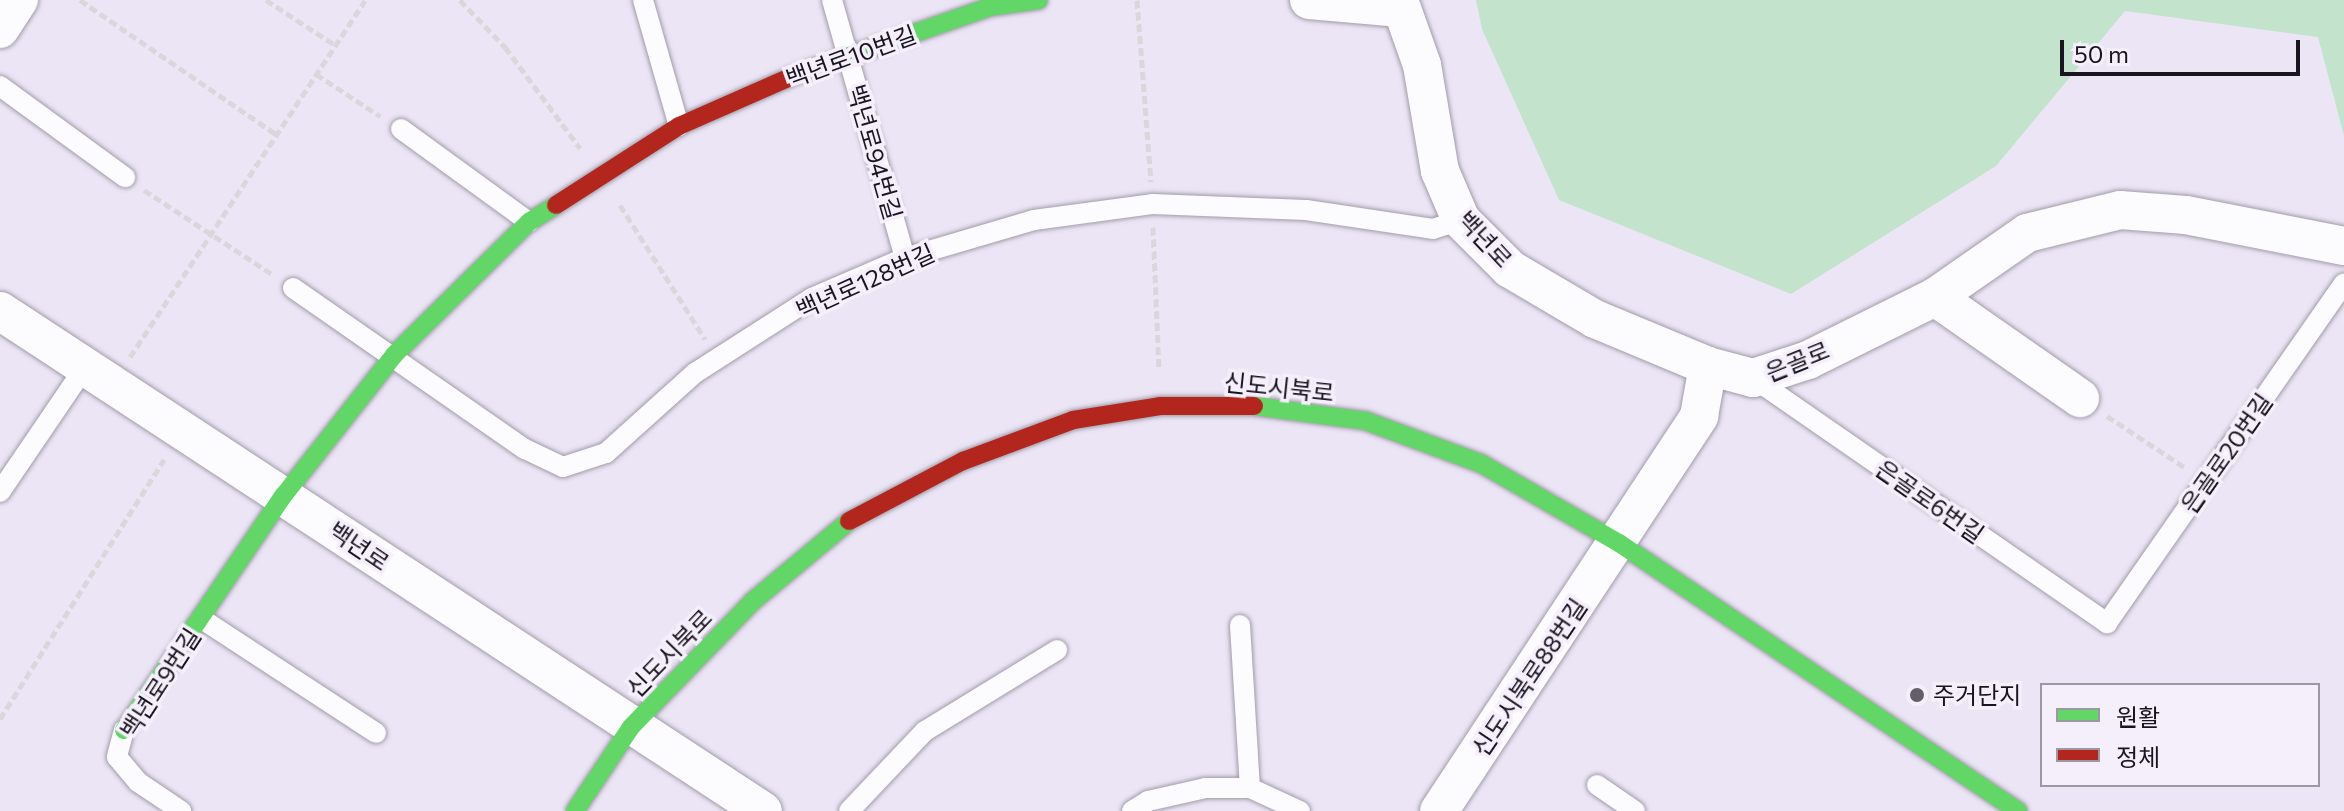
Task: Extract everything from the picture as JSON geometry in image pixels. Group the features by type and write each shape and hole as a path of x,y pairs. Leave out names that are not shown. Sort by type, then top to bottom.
{"street":[{"path":"0,29 19,0"},
{"name":"백년로10번길","path":"284,495 394,355 529,222 679,126 847,54 989,7 1039,0"},
{"path":"1309,0 1400,4"},
{"name":"백년로","path":"1400,4 1422,65 1440,171 1461,220 1510,269 1571,304 1708,366"},
{"name":"은골로","path":"1708,366 1753,378 1808,360 1935,297 2027,233 2120,210 2186,215 2344,246"},
{"path":"1935,297 2080,398"},
{"name":"백년로","path":"0,311 100,373 631,727"},
{"path":"1619,543 1699,416 1708,366"},
{"name":"신도시북로","path":"575,811 631,727 753,601 847,522 963,461 1073,420 1160,406 1236,403 1366,421 1482,464 1619,543 2018,811"},
{"name":"백년로9번길","path":"124,730 284,495"},
{"name":"신도시북로88번길","path":"1439,811 1619,543"},
{"path":"631,727 763,811"}],"lane":[{"path":"643,0 679,126"},
{"name":"백년로94번길","path":"832,0 905,258"},
{"path":"0,86 125,177"},
{"path":"401,129 529,222"},
{"name":"백년로128번길","path":"394,355 525,449 563,467 606,453 695,373 812,298 905,258 1034,220 1152,204 1306,210 1433,229 1461,220"},
{"name":"은골로20번길","path":"2107,623 2344,283"},
{"path":"293,288 394,355"},
{"path":"0,492 100,373"},
{"name":"은골로6번길","path":"1753,378 2107,623"},
{"name":"백년로9번길","path":"202,619 376,733"},
{"path":"1240,625 1250,788"},
{"path":"849,811 925,731 1057,650"},
{"name":"백년로9번길","path":"124,730 117,757 138,782 181,811"},
{"path":"1597,785 1635,811"},
{"path":"1132,811 1148,801 1205,788 1250,788 1300,811"}],"path":[{"path":"80,0 276,134"},
{"path":"266,0 335,45"},
{"path":"100,373 211,234 365,0"},
{"path":"316,74 401,129"},
{"path":"125,177 293,288"},
{"path":"2080,398 2206,482"},
{"path":"0,719 184,429"}],"green space":[{"path":"1476,0 2344,0 2344,136 2318,37 2125,11 1996,166 1791,294 1559,200 1482,29"}],"traffic: fast":[{"path":"800,73 989,7 1039,0"},
{"path":"124,730 284,495 394,355 529,222 556,205"},
{"path":"1254,406 1366,421 1482,464 1619,543 2018,811"},
{"path":"575,811 631,727 753,601 849,521"}],"traffic: jam":[{"path":"556,205 679,126 800,73"},
{"path":"849,521 963,461 1073,420 1160,406 1254,406"}],"place":[{"name":"주거단지","path":"1917,695"}]}
